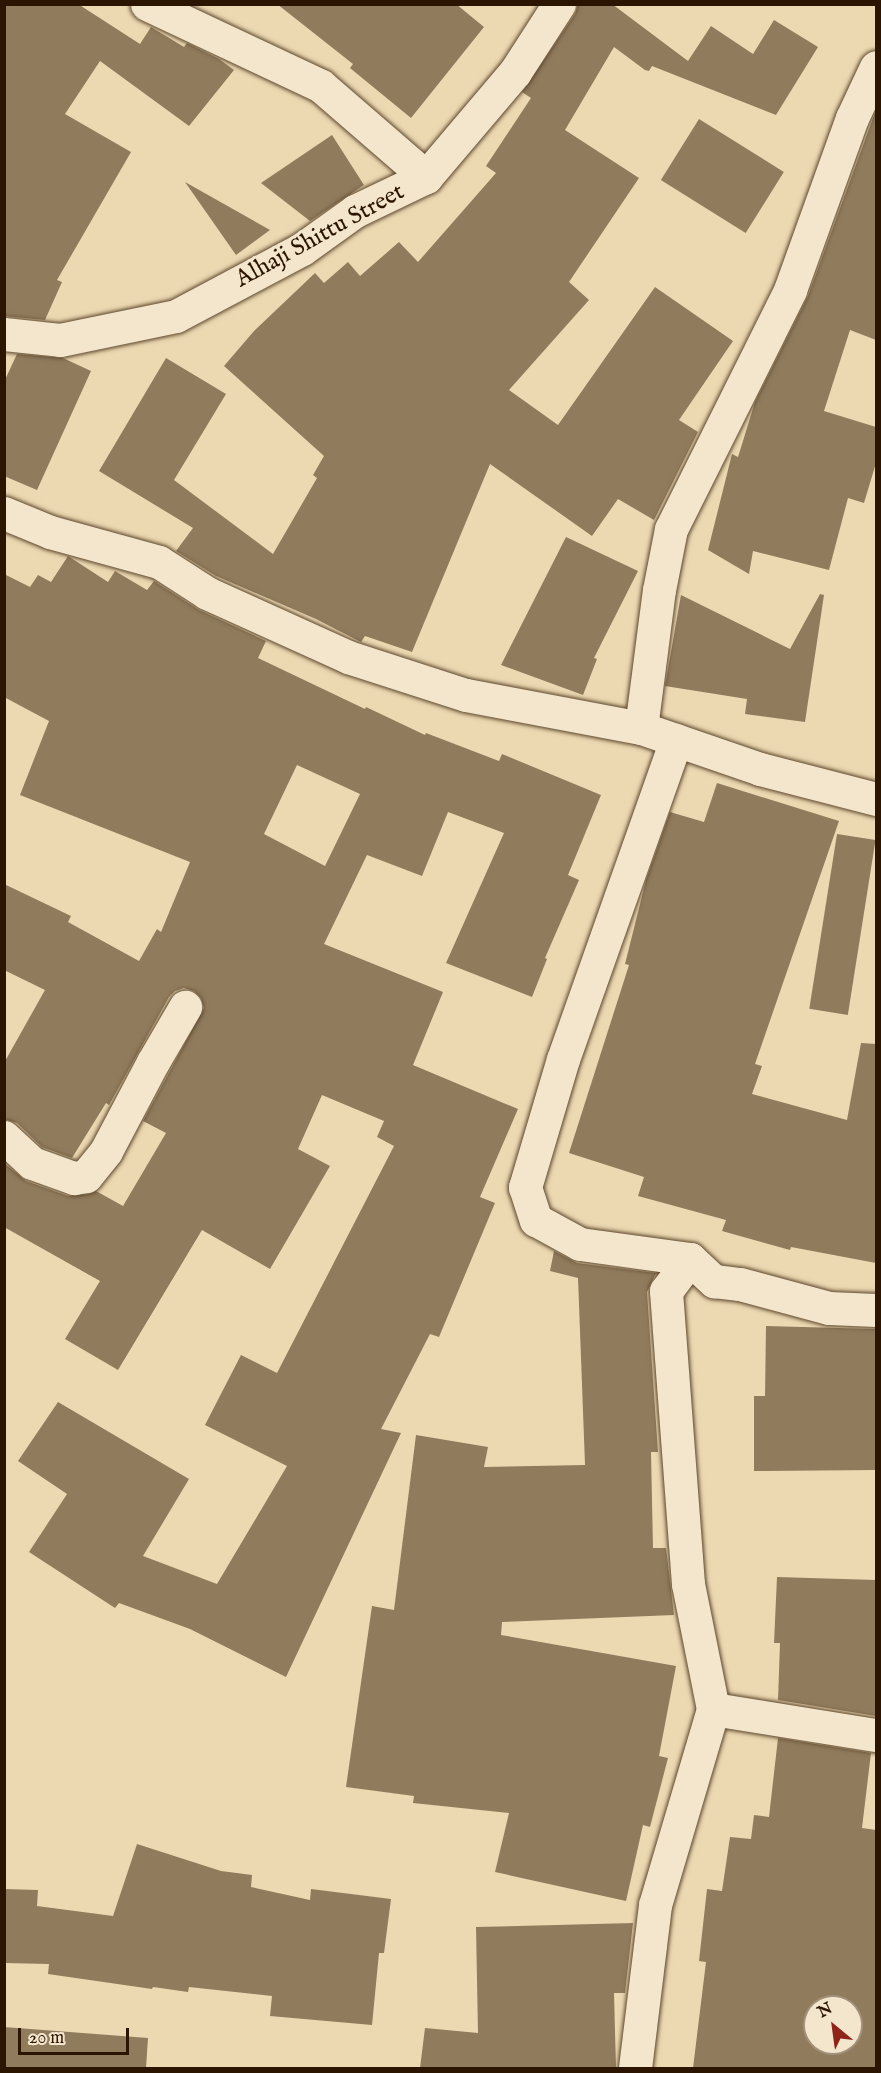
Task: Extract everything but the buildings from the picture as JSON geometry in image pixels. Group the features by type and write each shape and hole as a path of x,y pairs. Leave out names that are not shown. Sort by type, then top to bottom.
{"street":[{"path":"147,4 321,86 426,177"},
{"name":"Alhaji Shittu Street","path":"4,334 60,340 176,316 302,249 355,211 426,177 515,72 560,4"},
{"path":"641,728 659,590 671,529 790,290 852,118 876,67"},
{"path":"4,513 50,532 159,562 207,593 348,657 466,695 641,728 760,769 876,799"},
{"path":"676,740 563,1059 525,1187 536,1220 580,1244 690,1259 714,1281 740,1284 829,1308 876,1310"},
{"path":"4,1137 32,1163 74,1178 86,1176 106,1151 153,1062 186,1007"},
{"path":"635,2068 655,1905 713,1709 688,1584 666,1291 690,1259"},
{"path":"713,1709 876,1735"}]}
